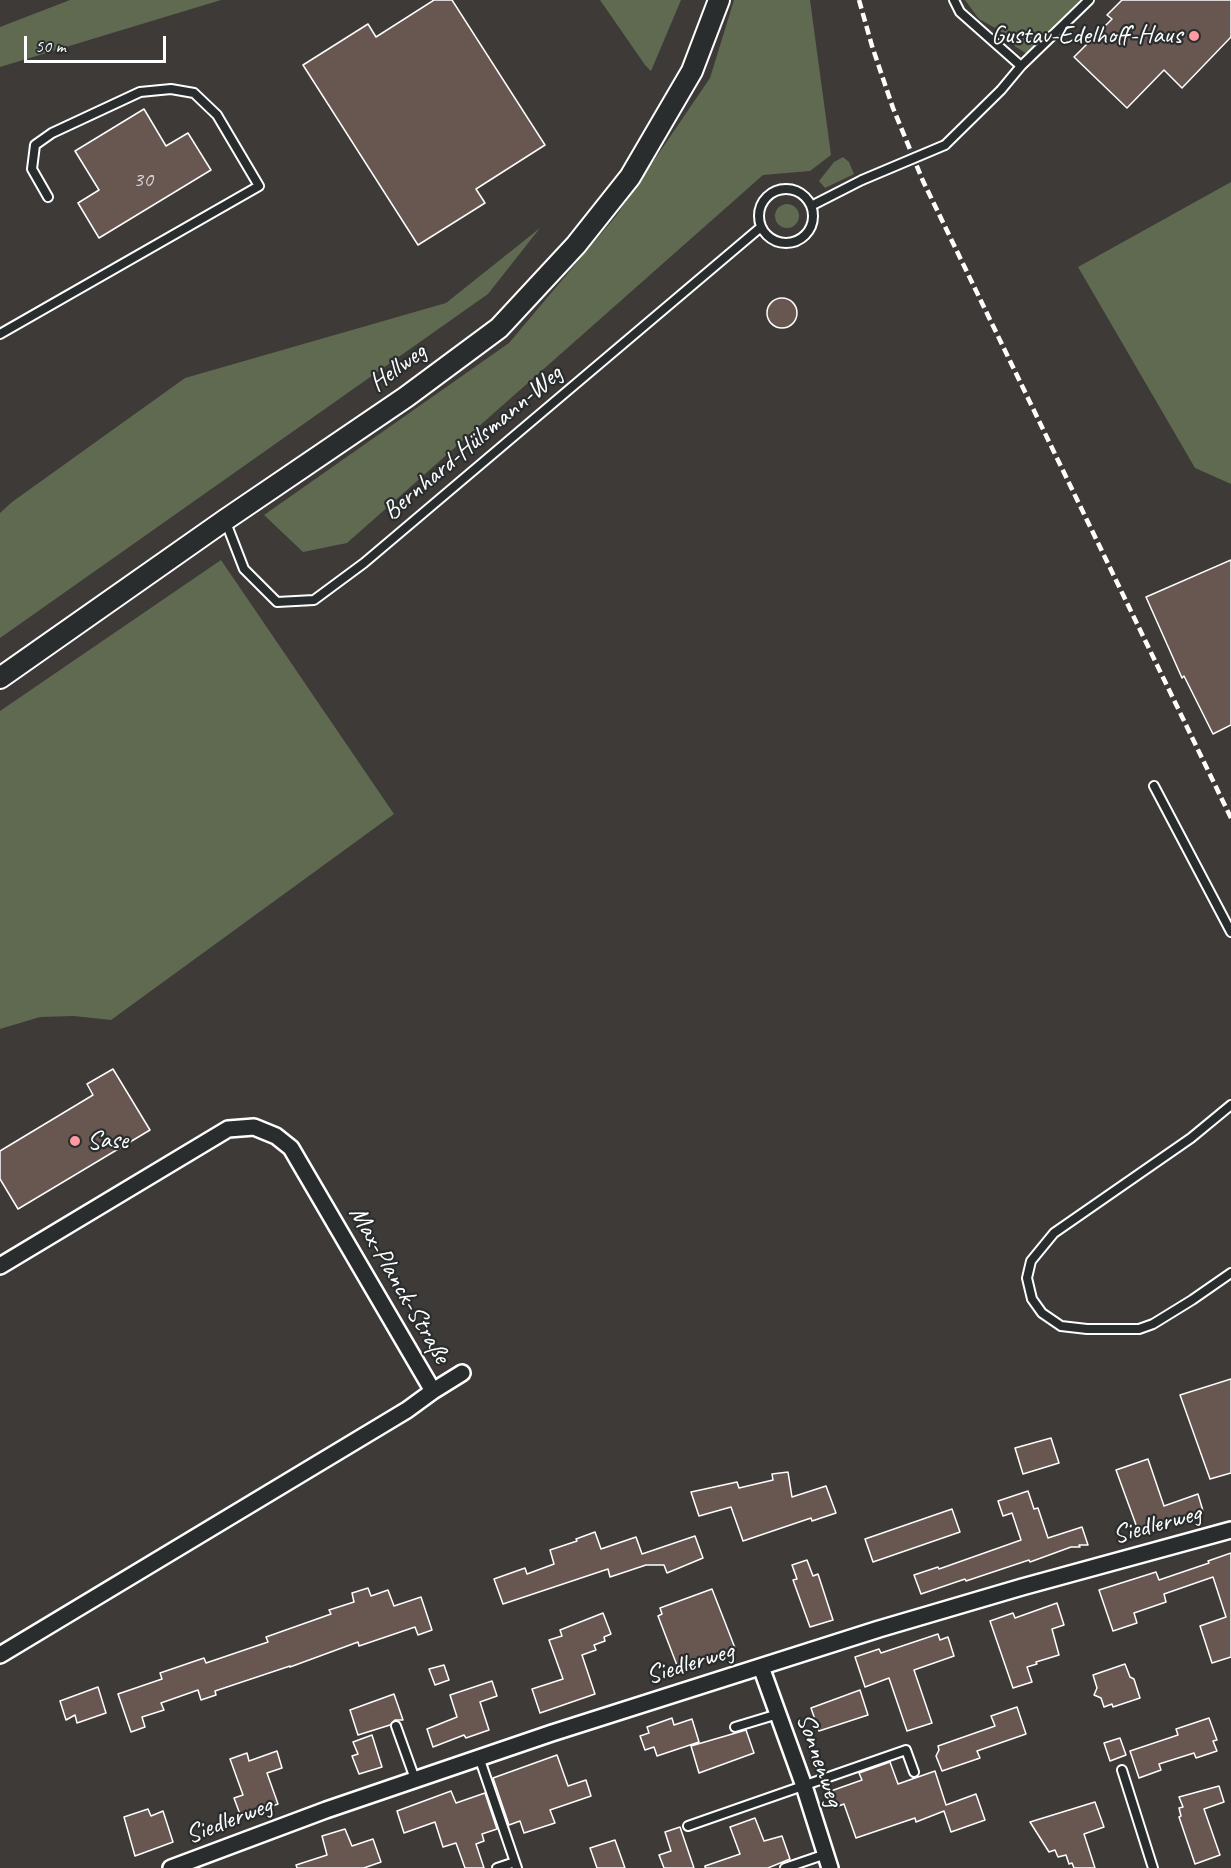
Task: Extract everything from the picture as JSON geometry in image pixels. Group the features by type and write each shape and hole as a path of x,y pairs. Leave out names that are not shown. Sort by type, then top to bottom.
{"street":[{"name":"Hellweg","path":"0,678 225,520 406,397 499,328 576,245 630,177 692,71 719,0"},
{"name":"Max-Planck-Straße","path":"0,1266 228,1129 254,1127 276,1136 291,1148 433,1391 407,1410 0,1655"},
{"path":"433,1391 462,1373"},
{"name":"Siedlerweg","path":"171,1868 479,1757 879,1629 1231,1530"},
{"name":"Sonnenweg","path":"761,1668 804,1786 828,1861"}],"lane":[{"path":"954,0 960,12 1021,66"},
{"path":"812,206 862,180 945,145 1089,0"},
{"path":"0,334 259,186 218,115 194,93 171,89 140,92 52,133 35,145 32,169 48,196"},
{"path":"785,190 797,191 806,197 812,206 812,224 808,232 799,240 784,243 770,238 761,227 759,213 764,202 772,193 785,190"},
{"name":"Bernhard-Hülsmann-Weg","path":"225,520 244,569 276,602 314,600 364,563 761,227"},
{"path":"1154,786 1231,932"},
{"path":"1231,1105 1191,1138 1054,1233 1032,1261 1027,1278 1032,1299 1042,1313 1061,1326 1087,1329 1139,1329 1153,1324 1231,1273"},
{"path":"735,1727 778,1714"},
{"path":"396,1726 415,1779"},
{"path":"688,1826 906,1750 914,1772"},
{"path":"479,1757 516,1865 497,1868"},
{"path":"1122,1770 1153,1868"},
{"path":"785,1868 828,1861"}],"green space":[{"path":"70,0 221,0 0,67 0,27"},
{"path":"600,0 681,0 651,71 645,65"},
{"path":"734,0 810,0 831,155 810,171 763,175 347,543 303,552 264,515 509,343 616,216 710,78"},
{"path":"965,0 1080,0 1027,54 997,29 979,19"},
{"path":"843,157 849,162 854,174 825,188 819,181 834,162"},
{"path":"1231,182 1231,484 1195,468 1078,267"},
{"path":"787,204 796,207 799,216 796,225 787,228 778,225 775,216 778,207"},
{"path":"540,228 488,294 0,638 0,513 12,502 185,378 446,303"},
{"path":"221,560 394,814 111,1020 74,1016 40,1017 0,1029 0,711"}],"building":[{"path":"434,0 452,0 545,145 476,189 485,203 418,245 303,65 368,24 376,37"},
{"path":"1122,0 1231,0 1231,37 1182,88 1164,70 1127,108 1074,57 1112,19 1107,15"},
{"path":"144,109 166,146 188,133 211,170 99,238 78,203 99,190 75,151"},
{"path":"782,298 793,302 797,313 793,324 782,328 771,324 767,313 771,302"},
{"path":"1231,560 1231,725 1213,734 1184,676 1182,678 1146,597"},
{"name":"Sase","path":"113,1069 150,1130 18,1209 0,1179 0,1151 93,1095 87,1084"},
{"path":"1231,1379 1231,1473 1210,1479 1180,1395"},
{"path":"1051,1438 1059,1463 1023,1474 1015,1448"},
{"path":"1148,1459 1164,1506 1198,1494 1203,1511 1139,1533 1116,1470"},
{"path":"788,1472 792,1497 826,1486 836,1513 812,1521 811,1518 743,1541 731,1507 699,1516 691,1492 737,1482 739,1488 773,1480 772,1474"},
{"path":"1028,1491 1034,1509 1038,1508 1048,1538 1082,1527 1088,1545 1071,1547 1030,1562 1029,1560 921,1594 914,1575 938,1567 939,1569 1021,1540 1012,1513 1003,1516 998,1501"},
{"path":"952,1509 960,1532 873,1562 865,1539"},
{"path":"595,1532 601,1549 636,1537 642,1554 695,1536 703,1558 667,1573 664,1565 646,1565 610,1577 608,1569 503,1604 494,1579 525,1568 527,1574 554,1564 550,1550"},
{"path":"1231,1553 1231,1657 1212,1663 1200,1626 1226,1617 1213,1577 1164,1594 1166,1602 1134,1613 1137,1623 1113,1631 1099,1590 1156,1572 1159,1580"},
{"path":"807,1560 813,1576 818,1574 833,1620 810,1627 793,1580 797,1579 792,1565"},
{"path":"368,1588 371,1596 388,1590 394,1606 421,1597 432,1630 418,1635 415,1627 359,1646 358,1642 215,1691 216,1695 201,1700 198,1690 161,1703 164,1710 142,1717 145,1727 131,1732 118,1694 162,1679 160,1673 204,1658 206,1663 268,1642 266,1637 331,1614 329,1610 354,1602 352,1593"},
{"path":"712,1589 735,1648 678,1668 658,1616 662,1614 660,1608"},
{"path":"1057,1603 1064,1625 1052,1629 1059,1655 1027,1667 1032,1682 1013,1688 990,1621 1013,1613 1015,1618"},
{"path":"603,1613 611,1634 604,1637 605,1641 594,1645 596,1650 582,1655 595,1694 540,1713 532,1689 563,1679 549,1640 562,1636 560,1630"},
{"path":"938,1634 940,1640 948,1637 954,1656 914,1670 932,1723 907,1731 889,1678 865,1687 855,1657 879,1649 881,1653"},
{"path":"1125,1664 1130,1677 1134,1679 1140,1698 1113,1707 1112,1704 1104,1707 1101,1698 1094,1695 1097,1688 1093,1675"},
{"path":"444,1665 449,1680 435,1685 429,1669"},
{"path":"492,1681 497,1696 480,1702 489,1730 466,1738 464,1735 433,1747 427,1729 457,1717 450,1695"},
{"path":"98,1687 106,1713 77,1723 75,1715 66,1720 60,1701"},
{"path":"860,1690 868,1715 819,1731 811,1708"},
{"path":"394,1694 403,1720 395,1720 390,1725 358,1735 350,1710"},
{"path":"1017,1707 1026,1734 977,1751 980,1758 942,1771 936,1756 938,1746 995,1726 991,1716"},
{"path":"672,1718 674,1725 692,1719 699,1742 657,1756 654,1747 645,1750 640,1736 649,1733 647,1727"},
{"path":"1209,1718 1217,1740 1213,1741 1217,1751 1196,1758 1194,1753 1159,1764 1161,1770 1139,1778 1130,1751 1178,1735 1176,1729"},
{"path":"746,1730 754,1753 699,1773 691,1746"},
{"path":"372,1735 382,1767 359,1774 352,1756 358,1754 353,1742"},
{"path":"1120,1738 1126,1755 1110,1761 1104,1743"},
{"path":"277,1751 282,1768 267,1773 278,1804 241,1817 234,1798 243,1795 230,1759 247,1753 249,1761"},
{"path":"557,1755 568,1786 586,1780 591,1796 550,1810 555,1823 524,1833 520,1821 509,1825 493,1778"},
{"path":"890,1762 898,1784 935,1771 946,1805 976,1794 985,1820 951,1832 944,1811 916,1822 915,1818 856,1838 844,1804 833,1808 828,1792 862,1780 859,1773"},
{"path":"1219,1786 1224,1802 1204,1809 1220,1855 1195,1864 1179,1817 1181,1816 1179,1808 1183,1807 1179,1797"},
{"path":"451,1791 456,1803 485,1793 497,1829 482,1834 484,1841 476,1844 484,1868 465,1868 456,1843 443,1847 435,1822 404,1833 397,1811"},
{"path":"1095,1802 1104,1827 1084,1834 1095,1868 1074,1868 1072,1863 1069,1864 1066,1855 1058,1857 1055,1850 1049,1852 1030,1822"},
{"path":"148,1809 151,1816 163,1811 173,1842 135,1856 124,1817"},
{"path":"755,1818 764,1841 782,1836 790,1859 768,1868 705,1868 705,1866 740,1854 730,1827"},
{"path":"680,1827 694,1868 664,1868 659,1855 671,1851 665,1832"},
{"path":"345,1829 352,1846 373,1839 381,1862 364,1868 297,1868 296,1865 327,1855 322,1836"},
{"path":"615,1840 625,1868 597,1868 590,1848"}],"railway":[{"path":"859,0 893,108 923,181 1231,818"}],"place":[{"name":"Gustav-Edelhoff-Haus","path":"1194,36"},
{"name":"Sase","path":"75,1141"}]}
